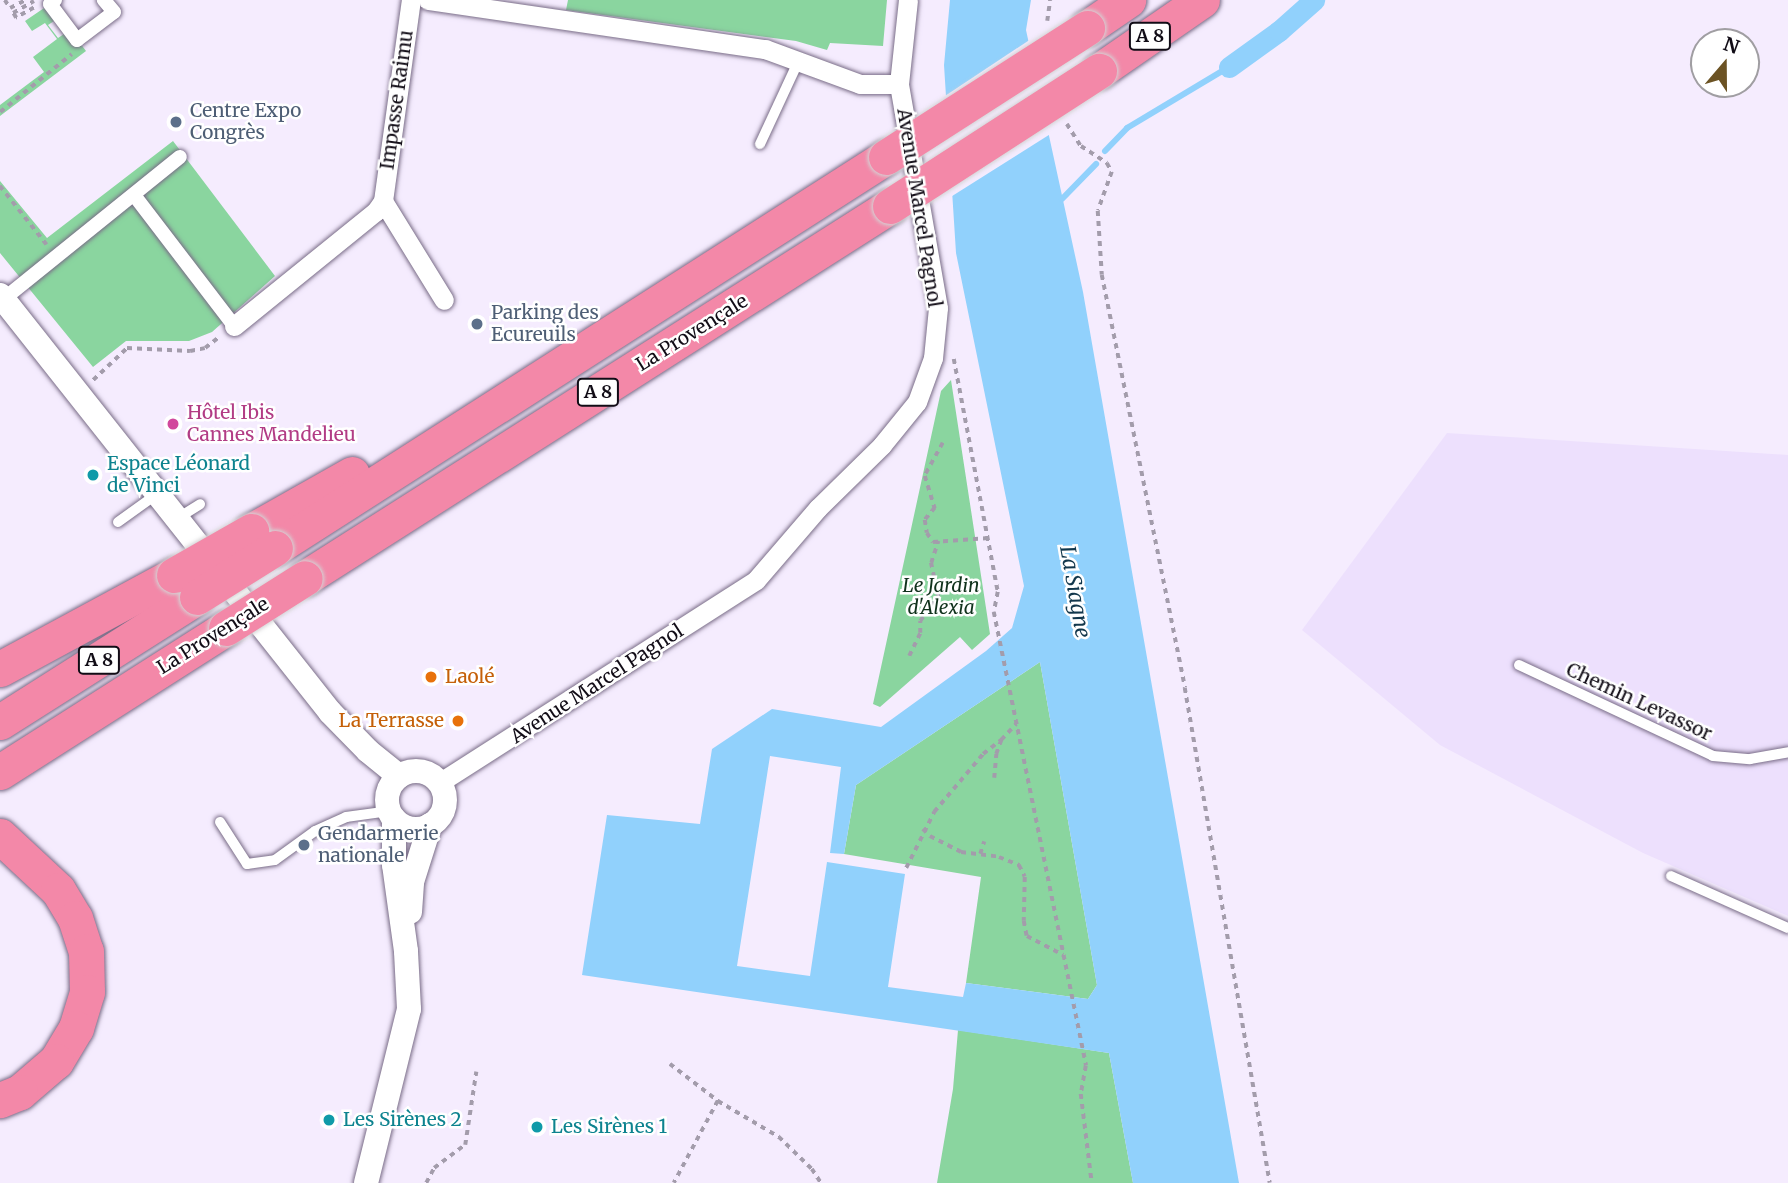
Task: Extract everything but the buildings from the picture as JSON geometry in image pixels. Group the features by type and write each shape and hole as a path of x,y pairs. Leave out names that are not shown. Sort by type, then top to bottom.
{"highway":[{"name":"A 8","path":"0,722 186,586 263,539 477,420 1128,0"},
{"name":"La Provençale","path":"0,772 890,206 1099,71 1202,0"},
{"path":"0,669 186,586"},
{"path":"0,786 42,745"},
{"path":"0,836 58,890 75,918 86,951 87,992 76,1028 56,1061 20,1092 0,1100"},
{"path":"0,856 46,901 61,925 69,956 71,990 62,1021 44,1050 13,1076 0,1081"}],"street":[{"path":"55,0 50,4 77,40 114,12 104,0"},
{"name":"Impasse Raimu","path":"383,201 411,0"},
{"path":"899,84 908,0"},
{"name":"Avenue Marcel Pagnol","path":"435,1 510,6 765,49 860,84 899,84 938,308 933,358 925,385 907,417 818,508 756,580 439,783"},
{"path":"180,157 57,257 1,298 330,712 368,751 399,776"},
{"path":"134,195 234,326 376,211 383,201 444,300"},
{"path":"366,1183 409,1009 406,951 394,865 388,792 399,776 407,772 425,772 439,783 443,791 444,808 430,825 412,881 406,951"},
{"path":"391,815 410,828 430,825"}],"lane":[{"path":"760,144 799,60"},
{"path":"118,522 158,493"},
{"path":"177,518 200,503"},
{"name":"Chemin Levassor","path":"1519,666 1713,756 1750,759 1788,752"},
{"path":"220,822 247,864 275,860 315,831 346,817 391,815"},
{"path":"1671,876 1788,928"}],"path":[{"path":"5,0 10,9 26,0"},
{"path":"36,0 13,13 16,18 37,6"},
{"path":"1048,30 1046,18 1050,0"},
{"path":"0,113 75,52 66,41 74,35"},
{"path":"1066,117 1068,130 1081,145 1107,163 1112,172 1098,211 1102,275 1185,688 1270,1183"},
{"path":"0,186 57,257"},
{"path":"78,393 127,348 190,351 205,348 234,326"},
{"path":"954,347 974,477 989,538 998,592 994,612 1086,1066 1081,1094 1092,1183"},
{"path":"943,443 925,475 935,508 925,520 928,533 933,542 989,538"},
{"path":"909,656 920,633 920,621 939,597 931,563 938,541"},
{"path":"906,868 923,829 958,782 983,754 1016,724"},
{"path":"995,778 996,754 1001,740"},
{"path":"923,829 930,836 961,852 980,854 1019,865 1025,877 1024,921 1027,936 1063,955"},
{"path":"980,854 984,842"},
{"path":"670,1065 718,1101 779,1137 812,1169 821,1183"},
{"path":"426,1183 434,1168 466,1145 476,1072"},
{"path":"674,1183 718,1101"}],"shaded area":[{"path":"1447,433 1788,455 1788,916 1643,853 1440,745 1302,630"}],"green space":[{"path":"568,0 887,0 883,46 830,43 827,50 796,41 566,10"},
{"path":"50,4 60,17 48,25 58,38 70,30 86,51 0,116 0,105 44,72 33,57 57,39 45,23 32,31 25,21"},
{"path":"173,141 275,276 212,332 189,341 126,341 93,367 0,253 0,181 47,238"},
{"name":"Le Jardin d'Alexia","path":"951,380 990,634 972,650 960,637 880,707 873,704 941,391"},
{"path":"1040,662 1097,985 1088,999 966,983 981,877 844,854 856,785"},
{"path":"958,1030 1109,1053 1133,1183 937,1183 953,1089"}],"water":[{"name":"La Siagne","path":"950,0 1031,0 1026,30 1083,292 1239,1183 1133,1183 1109,1053 582,975 607,815 700,824 712,749 772,709 881,727 986,651 1012,628 1024,586 956,253 944,65","holes":["1040,662 1097,985 1088,999 966,983 963,997 888,987 905,874 827,862 810,976 737,966 770,756 841,767 830,853 844,854 856,785"]}],"pier":[{"path":"1031,39 1052,133 949,198 942,98"}],"waterway":[{"path":"1229,67 1279,31 1314,0"},
{"path":"1105,151 1127,128 1229,67"},
{"path":"1062,199 1096,164"}],"place":[{"name":"Centre Expo Congrès","path":"176,122"},
{"name":"Parking des Ecureuils","path":"477,324"},
{"name":"Hôtel Ibis Cannes Mandelieu","path":"173,424"},
{"name":"Espace Léonard de Vinci","path":"93,475"},
{"name":"Laolé","path":"431,677"},
{"name":"La Terrasse","path":"458,721"},
{"name":"Gendarmerie nationale","path":"304,845"},
{"name":"Les Sirènes 2","path":"329,1120"},
{"name":"Les Sirènes 1","path":"537,1127"}]}
